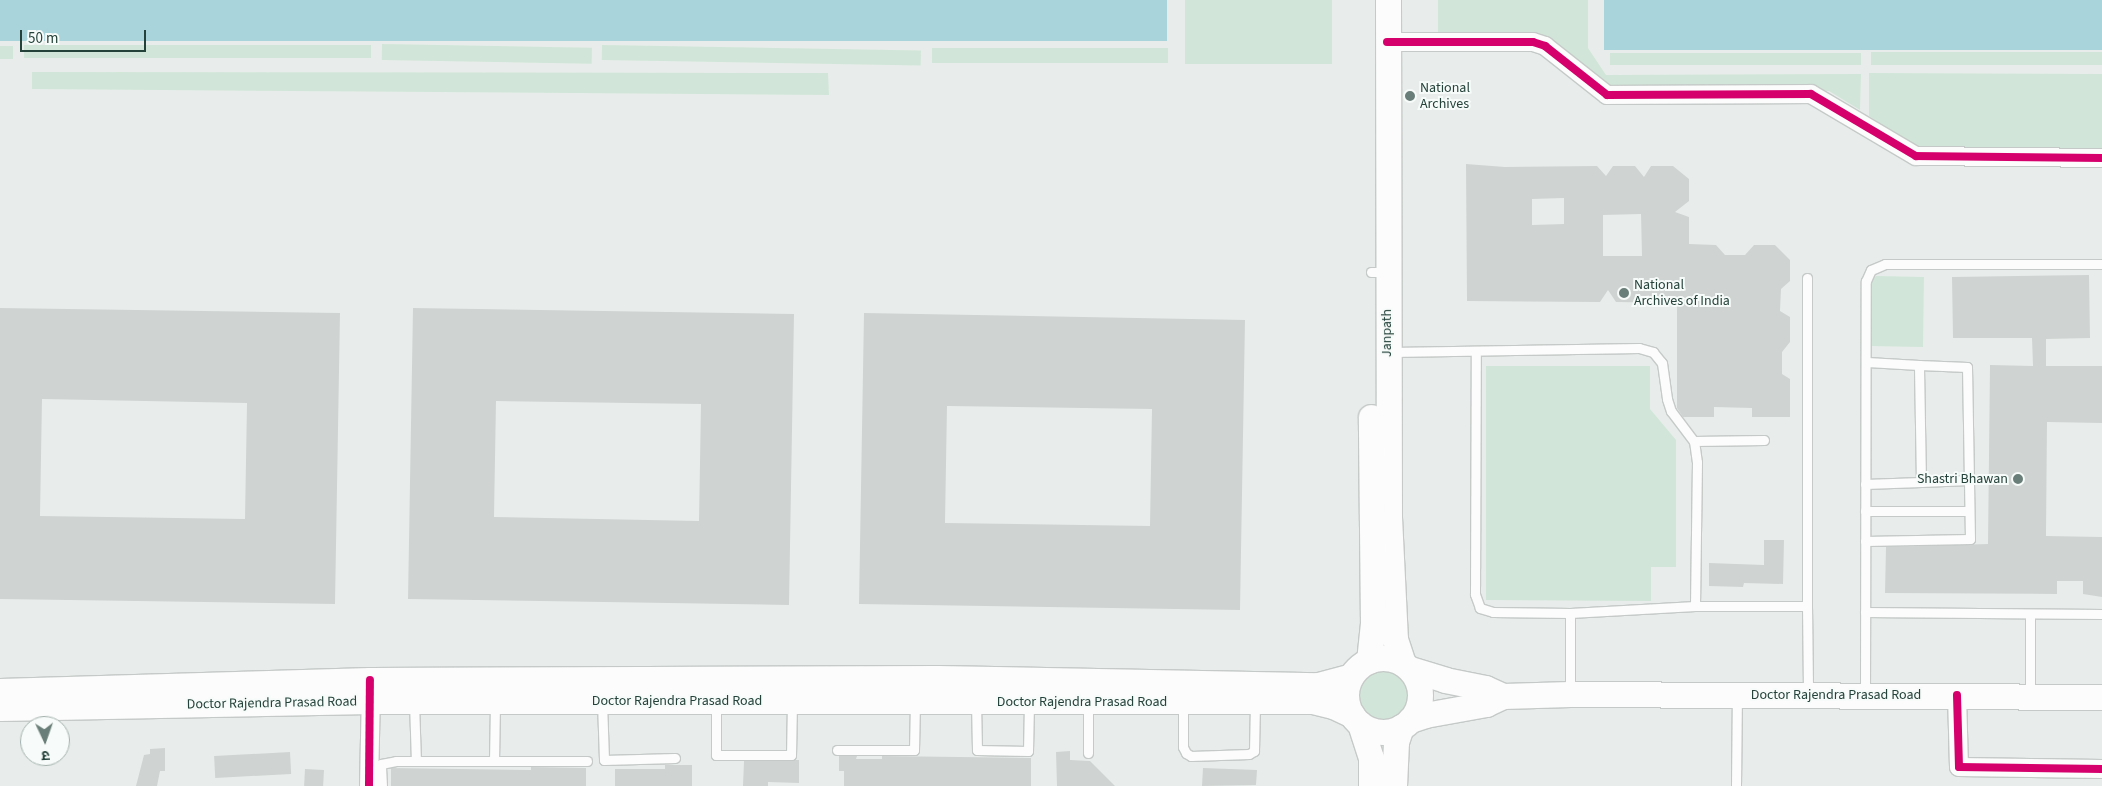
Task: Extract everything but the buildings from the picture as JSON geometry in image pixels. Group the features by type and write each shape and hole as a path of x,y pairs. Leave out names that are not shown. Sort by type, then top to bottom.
{"main road":[{"name":"Janpath","path":"1370,0 1379,272 1387,352 1389,517 1395,639 1406,666"},
{"name":"Janpath","path":"1360,668 1372,623 1379,272 1388,0"},
{"path":"1371,786 1371,758 1345,696 1360,668 1386,658 1445,680 1485,688 1503,696"},
{"path":"1394,786 1396,742 1420,700 1420,689 1406,666"},
{"name":"Doctor Rajendra Prasad Road","path":"0,691 371,690 937,678 1318,685 1360,668"},
{"name":"Doctor Rajendra Prasad Road","path":"0,708 371,690 414,701 1029,701 1088,703 1313,701 1334,706 1356,720"},
{"name":"Doctor Rajendra Prasad Road","path":"1503,696 1737,694 2102,697"},
{"path":"1356,720 1380,732 1406,724 1425,715 1486,704 1503,696"}],"street":[{"path":"1387,42 1533,42 1545,46 1606,94 1810,94 1916,156 2102,158"},
{"path":"369,786 371,690"},
{"path":"1957,696 1959,767 2102,770"}],"lane":[{"path":"1865,695 1866,282 1871,270 1885,264 2102,264"},
{"path":"1807,278 1808,695"},
{"path":"1387,352 1639,348 1653,352 1662,364 1667,399 1671,411 1694,441 1697,462 1695,606"},
{"path":"1476,352 1475,594 1480,608 1493,612 1570,613 1695,606 1807,606"},
{"path":"1865,541 1970,540 1967,367 1867,362"},
{"path":"1919,365 1921,482"},
{"path":"1694,441 1764,440"},
{"path":"1865,484 1968,480"},
{"path":"1865,511 1969,511"},
{"path":"1865,612 2102,614"},
{"path":"1570,613 1570,694"},
{"path":"2030,614 2030,696"},
{"path":"1736,786 1737,694"},
{"path":"414,701 416,761"},
{"path":"494,761 495,701"},
{"path":"602,701 604,760 676,758"},
{"path":"716,701 716,755 791,755 792,701"},
{"path":"837,750 914,750 915,701"},
{"path":"976,701 977,750 1028,752 1029,701"},
{"path":"1183,702 1183,747 1186,753 1191,756 1249,754 1254,751 1255,702"},
{"path":"1088,703 1088,753"},
{"path":"382,786 381,764 416,761 587,761"}],"green space":[{"path":"1185,0 1332,0 1332,64 1185,64"},
{"path":"1438,0 1588,0 1588,48 1606,75 1861,74 1860,110 1829,91 1608,88 1551,40 1529,33 1438,35"},
{"path":"382,44 592,48 592,64 382,60"},
{"path":"24,45 371,45 371,58 24,58"},
{"path":"602,45 921,51 921,66 602,60"},
{"path":"0,46 13,46 13,59 0,59"},
{"path":"932,48 1168,48 1168,63 932,63"},
{"path":"1871,52 2102,52 2102,65 1871,65"},
{"path":"1610,53 1861,53 1861,65 1610,65"},
{"path":"32,72 828,73 829,95 32,89"},
{"path":"1869,73 2102,74 2102,149 1917,149 1869,116"},
{"path":"1876,276 1924,277 1923,347 1869,346 1869,283"},
{"path":"1486,366 1650,366 1650,409 1676,440 1676,567 1651,567 1651,601 1486,600"},
{"path":"1378,669 1388,669 1401,676 1408,689 1408,699 1401,712 1388,719 1378,719 1369,715 1362,708 1358,699 1358,689 1362,680 1369,673"}],"water":[{"path":"0,0 1167,0 1167,41 0,41"},
{"path":"1604,0 2102,0 2102,50 1604,50"}],"cycle path":[{"path":"1387,42 1533,42 1545,46 1607,95 1811,94 1916,156 2102,158"},
{"path":"369,786 370,680"},
{"path":"1957,695 1959,767 2102,769"}],"place":[{"name":"National Archives","path":"1410,96"},
{"name":"National Archives of India","path":"1624,293"},
{"name":"Shastri Bhawan","path":"2018,479"}]}
